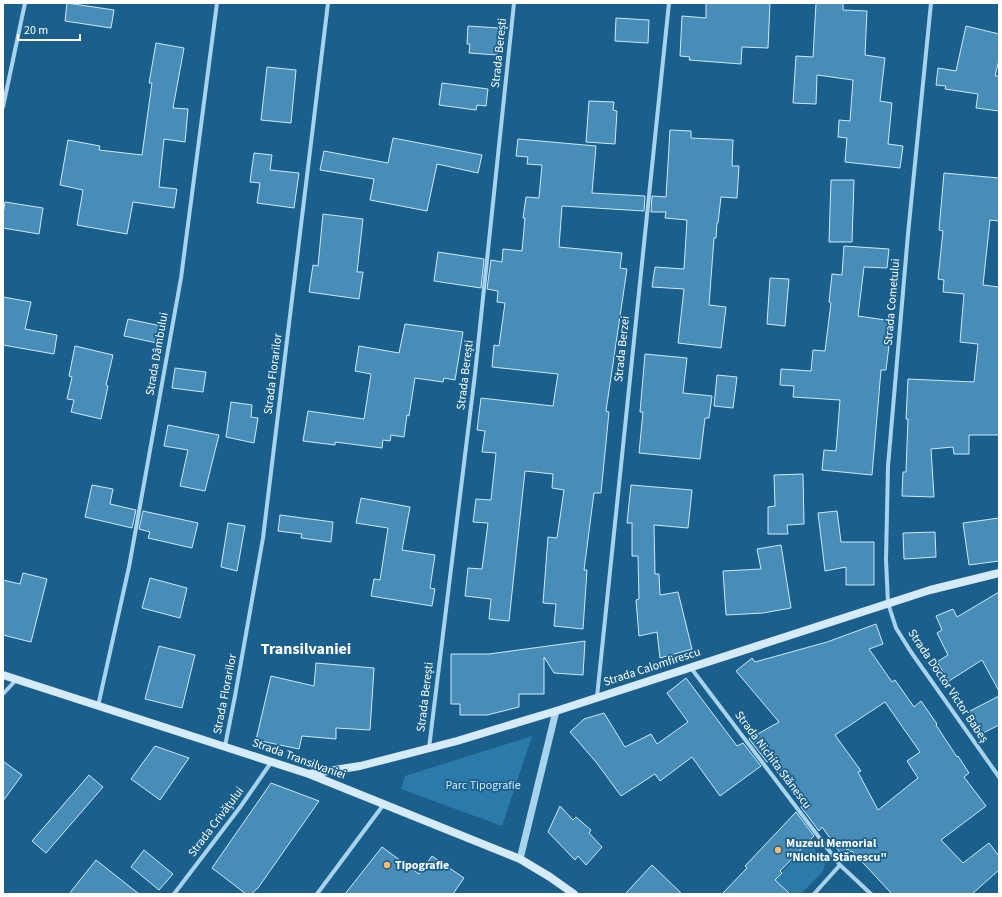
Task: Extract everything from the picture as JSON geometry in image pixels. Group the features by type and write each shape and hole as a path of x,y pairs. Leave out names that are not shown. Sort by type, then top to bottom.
{"main road":[{"name":"Strada Calomfirescu","path":"309,774 360,766 428,749 556,711 930,590 999,573"},
{"name":"Strada Transilvaniei","path":"3,675 309,774 520,859 550,877 574,894"}],"street":[{"path":"3,107 25,3"},
{"name":"Strada Dâmbului","path":"98,706 129,567 181,278 217,3"},
{"name":"Strada Florarilor","path":"225,746 237,688 263,538 328,3"},
{"name":"Strada Berești","path":"428,749 475,374 514,3"},
{"name":"Strada Berzei","path":"597,698 668,3"},
{"name":"Strada Cometului","path":"888,604 886,560 888,466 909,226 931,3"},
{"name":"Strada Doctor Victor Babeș","path":"888,604 896,628 910,652 999,777"},
{"name":"Strada Nichita Stănescu","path":"691,667 840,865 871,894"},
{"path":"3,694 16,680"},
{"path":"520,859 556,711"},
{"name":"Strada Crivățului","path":"174,894 241,806 272,761"},
{"path":"317,894 384,804"},
{"path":"814,894 840,865"}],"green space":[{"name":"Parc Tipografie","path":"532,736 502,826 401,789 405,776"},
{"path":"809,841 825,864 823,871 801,894 790,894 775,880"}],"building":[{"path":"67,3 114,10 111,28 65,21"},
{"path":"706,3 770,3 768,48 742,47 741,64 689,60 690,57 680,56 682,16 706,18"},
{"path":"816,3 843,3 843,10 867,11 865,55 885,58 880,101 892,103 888,144 903,146 900,168 845,162 847,138 838,137 839,120 850,121 853,80 817,75 816,104 793,103 796,56 813,57"},
{"path":"616,18 649,20 648,43 615,41"},
{"path":"468,26 499,28 497,55 469,53 470,44 467,44"},
{"path":"966,26 999,34 999,60 995,76 999,76 999,111 976,108 978,94 945,89 946,86 936,85 938,68 956,71"},
{"path":"156,43 184,48 173,108 188,109 185,142 164,139 159,187 177,189 174,208 133,202 127,234 77,225 83,190 60,185 68,140 100,146 99,150 142,155 152,83 149,83"},
{"path":"267,67 296,70 291,123 261,120"},
{"path":"442,83 488,89 486,106 477,105 476,110 439,105"},
{"path":"589,101 614,102 613,110 617,111 615,144 586,142"},
{"path":"670,130 691,131 691,138 733,140 732,166 739,166 737,198 721,197 716,238 714,238 709,305 726,307 721,348 678,343 684,289 652,287 655,267 684,269 687,220 665,218 666,212 651,212 652,196 666,197"},
{"path":"393,138 482,155 478,173 437,164 427,211 370,200 374,179 320,170 324,151 388,163"},
{"path":"518,139 596,146 592,193 645,196 644,211 562,206 559,247 622,253 620,268 627,269 606,411 609,412 601,493 594,493 584,570 587,570 583,629 554,626 556,604 543,603 548,537 557,538 564,490 552,488 553,474 525,471 509,621 489,619 491,599 465,596 468,568 482,569 488,523 473,522 476,499 491,500 496,453 482,452 485,431 477,430 481,398 553,406 558,374 492,367 494,345 499,346 505,303 497,302 498,291 487,289 491,260 502,262 503,249 522,251 525,218 523,218 526,197 539,198 542,165 527,164 528,157 516,156"},
{"path":"254,153 272,155 270,170 299,173 294,208 257,203 260,183 250,182"},
{"path":"944,173 999,178 999,221 990,220 983,285 999,287 999,432 998,435 969,435 969,454 954,454 953,447 931,449 934,497 902,496 903,472 906,472 908,379 974,382 978,344 960,342 964,294 943,292 944,280 938,279 943,231 939,230"},
{"path":"831,180 854,180 852,242 829,242"},
{"path":"5,202 43,208 39,234 3,228"},
{"path":"323,214 363,219 357,272 363,272 359,299 309,292 313,265 318,266"},
{"path":"844,246 889,249 887,268 864,267 858,316 892,321 886,370 881,370 872,475 822,470 824,450 836,451 840,400 793,397 794,386 780,385 781,369 811,371 813,350 825,351 831,303 829,302 832,274 842,275"},
{"path":"438,252 484,259 481,288 434,281"},
{"path":"770,278 789,279 785,326 767,324"},
{"path":"3,297 31,302 25,329 57,335 54,354 3,345"},
{"path":"128,319 161,326 157,343 124,336"},
{"path":"405,324 463,332 455,380 444,378 443,382 415,378 404,437 391,435 390,441 383,440 382,448 335,442 335,445 303,441 308,411 364,419 371,374 355,371 359,346 399,353"},
{"path":"75,346 113,355 106,385 108,386 101,419 71,412 74,400 67,399 72,377 69,376"},
{"path":"645,354 687,358 683,393 712,396 709,418 705,418 700,459 639,453 643,412 640,412"},
{"path":"175,368 206,372 203,392 172,388"},
{"path":"717,375 737,377 733,408 714,406"},
{"path":"231,402 252,405 251,417 258,418 254,443 226,437"},
{"path":"168,425 219,435 205,491 180,486 188,450 164,446"},
{"path":"803,474 804,524 787,525 788,534 768,534 768,507 775,506 774,475"},
{"path":"92,485 113,489 110,504 136,510 132,528 85,517"},
{"path":"631,485 692,490 688,528 654,525 655,574 659,574 660,595 678,592 692,649 660,658 657,632 639,636 636,600 639,599 638,556 632,556 632,523 627,523"},
{"path":"361,498 410,507 402,550 435,555 430,588 435,589 432,606 371,596 374,579 380,580 388,528 356,523"},
{"path":"143,511 198,523 192,548 148,538 150,532 139,529"},
{"path":"837,511 841,542 874,542 874,585 846,585 846,567 825,571 818,513"},
{"path":"280,515 333,522 331,542 301,538 302,534 278,531"},
{"path":"999,518 999,561 969,565 963,523"},
{"path":"228,523 245,526 237,571 221,567"},
{"path":"935,532 936,557 904,559 903,533"},
{"path":"781,545 791,608 763,613 726,615 723,571 761,569 757,549"},
{"path":"23,573 47,579 31,642 3,635 3,580 20,584"},
{"path":"150,578 187,588 180,618 142,608"},
{"path":"999,592 999,691 982,660 949,681 937,662 948,655 937,633 942,630 936,616 953,609 957,617"},
{"path":"876,624 883,644 869,649 892,682 895,680 914,707 921,701 969,773 964,777 986,806 941,840 963,863 989,843 999,856 999,870 972,894 892,894 852,851 851,852 848,849 841,854 822,827 819,831 801,807 802,805 769,761 767,762 749,739 779,722 736,671 752,658 755,662 827,642","holes":["885,702 920,752 907,761 918,778 878,810 858,772 861,771 835,735"]},
{"path":"585,641 583,675 554,673 544,657 544,694 519,694 519,707 487,715 460,715 460,704 451,704 451,654 489,654"},
{"path":"159,646 195,655 182,708 145,699"},
{"path":"316,663 374,668 370,730 336,728 336,739 302,736 299,749 256,740 271,676 314,686"},
{"path":"686,678 737,746 743,743 761,766 720,796 692,757 660,781 655,774 621,796 596,762 570,732 584,719 604,713 625,747 651,734 657,744 688,722 667,693"},
{"path":"999,696 999,725 979,735 970,718 970,711"},
{"path":"155,746 189,758 160,800 131,779"},
{"path":"3,761 22,775 3,801"},
{"path":"89,775 103,787 46,853 32,841"},
{"path":"271,783 319,801 258,888 251,894 246,894 212,868"},
{"path":"560,806 573,820 576,817 591,830 589,833 602,847 586,865 578,856 575,860 548,832"},
{"path":"796,812 814,836 780,871 782,873 775,880 790,894 722,894 747,868 745,866"},
{"name":"Tipografie","path":"382,847 419,874 432,856 464,878 453,894 345,894"},
{"path":"144,850 173,874 159,890 131,867"},
{"path":"96,860 139,894 69,894"},
{"path":"652,865 682,894 625,894"}],"place":[{"name":"Muzeul Memorial \"Nichita Stănescu\"","path":"778,850"},
{"name":"Tipografie","path":"387,865"}],"district":[{"name":"Transilvaniei","path":"306,649"}]}
